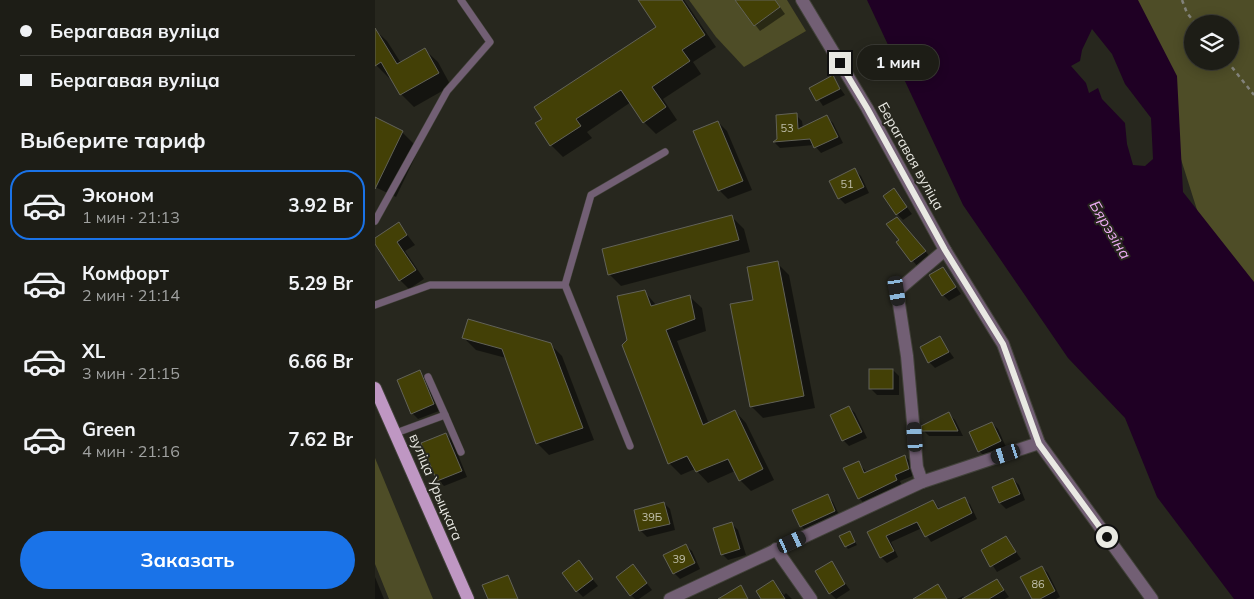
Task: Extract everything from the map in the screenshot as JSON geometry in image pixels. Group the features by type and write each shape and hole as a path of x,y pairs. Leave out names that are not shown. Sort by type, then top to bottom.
{"main road":[{"name":"вуліца Урыцкага","path":"375,388 397,433 468,599"}],"street":[{"name":"Берагавая вуліца","path":"802,0 867,108 945,250 1003,344 1039,444 1152,599"},
{"path":"922,482 917,467 907,356 897,291 945,250"},
{"path":"670,599 689,595 776,549 922,482 1039,444"},
{"path":"776,549 811,599"}],"lane":[{"path":"375,221 447,92 490,42 461,0"},
{"path":"629,446 565,285 591,194 665,152"},
{"path":"375,305 430,285 565,285"},
{"path":"428,377 461,452"},
{"path":"397,433 445,415"}],"path":[{"path":"1182,0 1189,15"},
{"path":"1234,70 1254,95"}],"shaded area":[{"path":"689,0 787,0 806,31 744,67 716,37"},
{"path":"1124,0 1254,0 1254,290 1198,213 1142,36"},
{"path":"375,458 433,599 389,599 375,564"}],"water":[{"name":"Бярэзіна","path":"867,0 1138,0 1177,76 1183,192 1254,282 1254,599 1234,599 1157,497 1125,418 1068,358 963,205","holes":["1092,29 1112,54 1125,84 1151,118 1153,159 1145,166 1133,165 1127,144 1125,123 1102,99 1098,88 1089,93 1086,83 1071,66 1080,61 1082,50"]}],"building":[{"path":"638,0 682,0 705,35 682,50 690,61 652,87 666,107 643,123 621,90 576,119 581,126 550,146 535,123 542,119 534,107 656,27"},
{"path":"735,0 775,0 780,7 754,26"},
{"path":"375,28 397,64 425,48 439,73 400,95 381,62 375,66"},
{"path":"833,75 840,89 816,101 809,88"},
{"path":"797,113 798,129 827,115 838,137 814,148 810,139 773,142 777,139 776,115"},
{"path":"375,117 403,131 375,189"},
{"path":"718,121 743,181 718,191 693,131"},
{"path":"855,168 864,187 838,199 829,181"},
{"path":"894,188 907,207 896,215 883,196"},
{"path":"732,215 739,240 608,275 602,249"},
{"path":"897,217 926,251 911,262 896,242 899,240 886,224"},
{"path":"399,222 407,235 397,242 416,270 399,281 375,244 375,238"},
{"path":"778,261 804,396 750,407 730,304 753,300 747,267"},
{"path":"943,267 956,287 942,296 929,275"},
{"path":"645,290 651,306 690,295 695,319 666,330 703,425 735,410 763,469 739,481 728,459 696,472 687,456 668,464 622,345 627,340 617,296"},
{"path":"468,319 551,343 583,428 536,444 502,349 462,338"},
{"path":"940,336 949,352 928,363 920,347"},
{"path":"869,369 893,369 893,389 869,389"},
{"path":"420,370 434,404 411,414 397,380"},
{"path":"849,406 862,432 842,441 830,415"},
{"path":"949,412 958,431 922,431 921,426"},
{"path":"992,422 1001,441 978,452 969,432"},
{"path":"446,433 462,471 437,481 421,443"},
{"path":"905,455 909,469 895,475 897,480 858,499 843,468 859,461 864,473"},
{"path":"1013,478 1020,494 999,503 992,487"},
{"path":"828,494 835,511 800,527 792,510"},
{"path":"965,497 972,513 925,537 917,522 886,536 894,551 880,558 867,532 933,500 938,509"},
{"path":"664,502 670,524 639,531 634,510"},
{"path":"732,522 740,549 721,555 713,528"},
{"path":"850,531 855,542 845,547 839,536"},
{"path":"1006,536 1016,552 990,567 981,550"},
{"path":"686,544 695,563 673,574 663,555"},
{"path":"579,560 593,579 576,592 562,573"},
{"path":"832,561 845,584 829,594 815,571"},
{"path":"633,564 647,583 630,596 616,577"},
{"path":"1042,566 1055,591 1040,599 1032,599 1020,577"},
{"path":"508,575 518,599 488,599 482,585"},
{"path":"997,579 1004,590 989,599 962,599"},
{"path":"773,580 785,599 761,599 756,591"},
{"path":"938,584 947,599 913,599"},
{"path":"741,585 748,599 718,599"}],"route":[{"path":"840,63 867,108 945,250 1003,344 1039,444 1107,537"}]}
